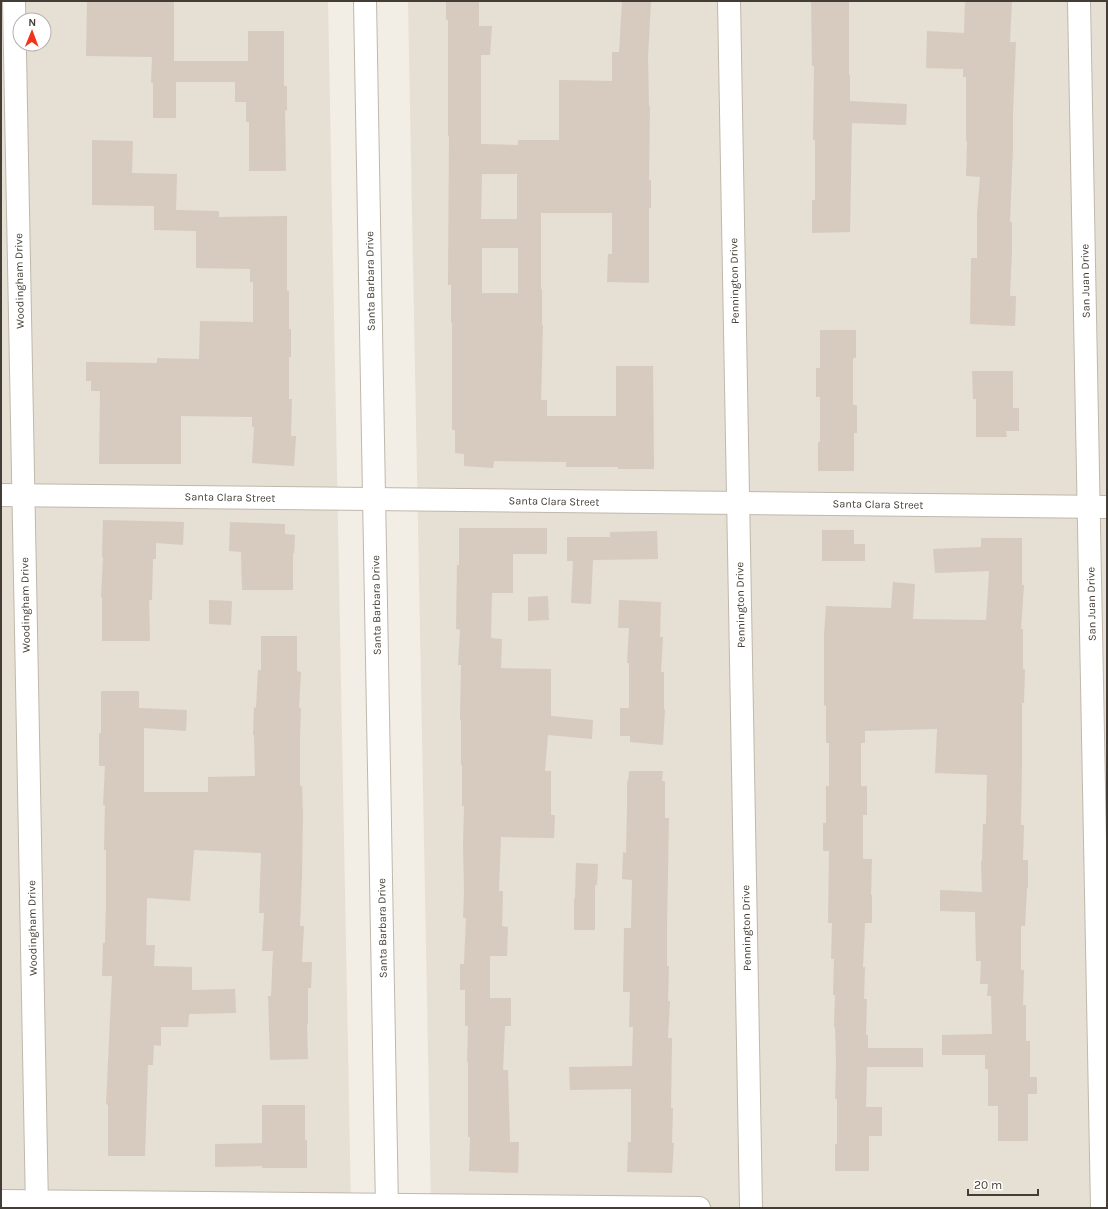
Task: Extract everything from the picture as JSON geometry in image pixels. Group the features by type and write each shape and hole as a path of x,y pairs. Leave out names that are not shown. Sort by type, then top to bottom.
{"street":[{"name":"Woodingham Drive","path":"14,1 37,1204"},
{"name":"Santa Barbara Drive","path":"365,1 387,1206"},
{"name":"Pennington Drive","path":"729,1 752,1208"},
{"name":"San Juan Drive","path":"1080,1 1098,507 1102,1208"},
{"name":"Santa Clara Street","path":"1,495 1098,507"},
{"path":"1,1201 37,1204 699,1208"}],"shaded area":[{"path":"1,1 328,1 351,1208 1,1208"},
{"path":"408,1 1107,1 1107,1208 431,1208"}],"building":[{"path":"87,1 174,1 174,61 248,61 248,31 284,31 284,86 287,86 287,110 285,111 286,171 249,171 249,122 246,122 246,102 235,102 235,82 176,82 176,118 153,118 153,83 151,83 152,57 86,56"},
{"path":"446,1 479,1 479,26 492,26 490,55 481,55 481,144 518,145 518,140 559,140 559,80 612,81 612,52 619,52 622,1 651,2 648,57 650,106 649,180 651,180 651,208 649,208 649,283 607,282 608,254 612,254 612,213 541,213 541,289 543,325 541,400 547,400 547,416 616,416 616,366 653,366 654,469 566,467 566,462 494,461 493,468 464,466 464,454 455,453 455,430 452,430 451,285 448,285 449,136 448,20 446,20","holes":["482,174 517,174 517,219 481,219","482,248 518,248 518,293 482,293"]},
{"path":"811,1 849,1 850,101 907,104 906,125 852,123 850,232 812,233 812,200 815,200 815,140 813,140 814,66 812,66"},
{"path":"965,1 1012,1 1010,42 1016,42 1010,222 1012,222 1012,251 1010,296 1016,296 1015,326 970,324 971,258 977,258 977,214 980,177 966,176 966,77 963,77 963,69 926,68 927,31 964,33"},
{"path":"92,140 133,141 132,173 177,174 176,210 219,211 219,217 287,216 287,291 289,291 289,329 291,329 289,399 292,399 291,436 296,436 294,466 252,463 254,427 252,427 252,417 181,416 181,464 99,464 100,391 91,391 91,381 86,381 86,362 157,363 157,358 199,359 200,321 253,322 253,282 250,282 250,269 196,268 196,231 154,230 154,206 92,205"},
{"path":"820,330 856,330 856,358 853,358 853,405 857,405 857,433 854,433 854,471 818,471 818,442 820,442 820,397 816,397 816,368 820,368"},
{"path":"972,371 1013,371 1013,408 1019,408 1019,431 1006,431 1007,437 976,437 976,399 973,399"},
{"path":"103,520 184,522 183,545 156,543 156,559 153,559 152,600 149,600 150,641 102,641 101,597"},
{"path":"230,522 285,524 285,534 295,535 293,553 293,590 242,590 241,552 229,551"},
{"path":"459,528 547,528 547,554 513,554 513,593 492,593 491,638 502,639 501,668 551,669 551,716 593,720 592,739 548,735 545,771 551,771 551,815 555,815 554,838 501,837 499,891 503,891 502,926 508,927 507,956 490,956 490,998 511,998 511,1026 505,1026 503,1070 508,1070 510,1142 519,1142 518,1173 469,1171 470,1137 468,1137 467,1062 468,1026 465,1026 465,990 460,990 460,964 464,964 466,918 463,918 464,806 462,806 460,720 461,665 458,665 460,630 456,629"},
{"path":"822,530 854,530 854,544 865,544 865,561 822,561"},
{"path":"657,531 658,559 593,560 591,604 571,603 573,561 567,561 567,537 610,537 610,532"},
{"path":"981,538 1022,538 1022,585 1024,585 1021,629 1023,629 1023,669 1025,669 1024,703 1022,703 1021,825 1024,825 1023,860 1028,860 1028,888 1025,926 1021,926 1021,970 1024,970 1023,1005 1026,1005 1026,1041 1030,1041 1030,1077 1037,1077 1037,1094 1028,1094 1028,1141 998,1141 998,1106 988,1106 988,1069 985,1069 985,1055 942,1055 942,1035 992,1034 991,996 987,996 988,984 980,984 981,961 976,961 975,912 940,911 940,890 982,892 981,861 983,824 986,824 987,775 935,773 937,729 865,731 865,743 861,743 861,786 867,786 867,815 863,815 863,859 872,859 872,923 865,923 863,967 865,967 864,999 867,999 866,1035 868,1035 868,1048 923,1048 923,1067 867,1067 866,1107 882,1107 882,1136 869,1136 869,1171 835,1171 835,1144 837,1144 837,1099 835,1099 835,995 833,995 834,959 831,959 832,923 828,923 829,851 823,851 823,823 826,823 826,786 829,786 829,743 826,743 826,706 824,705 824,635 826,606 891,608 893,582 915,584 913,619 986,620 989,571 935,573 933,549 981,547"},
{"path":"548,596 549,620 528,621 528,597"},
{"path":"209,600 232,601 231,625 209,624"},
{"path":"619,600 661,602 660,637 663,637 661,672 664,672 665,709 663,745 630,742 630,736 620,736 620,708 629,708 629,663 627,663 629,628 618,628"},
{"path":"261,636 297,636 297,671 301,672 299,708 301,708 300,786 302,786 303,815 300,926 304,926 302,962 312,962 311,988 308,988 308,1059 270,1060 268,996 271,996 273,951 262,951 264,913 259,913 261,853 194,850 190,901 147,898 146,945 155,945 154,966 192,967 192,990 235,989 236,1013 189,1014 188,1027 161,1027 161,1046 154,1045 153,1065 148,1065 145,1156 108,1156 108,1105 106,1104 112,976 102,976 103,943 105,943 106,850 104,850 105,805 103,805 105,766 99,766 101,691 139,691 139,708 187,710 186,731 144,728 144,792 208,792 208,777 255,776 253,735 254,707 256,708 258,670 261,670"},
{"path":"629,771 663,771 662,781 665,781 665,818 669,818 667,966 669,966 668,1001 670,1001 668,1038 672,1038 671,1108 673,1108 672,1143 674,1143 672,1173 627,1172 628,1142 631,1142 631,1089 570,1090 569,1067 632,1066 633,1027 629,1027 630,992 623,992 624,928 631,928 632,880 622,879 623,852 626,853 627,781"},
{"path":"576,863 598,864 597,885 595,885 595,930 574,930"},
{"path":"262,1105 305,1105 307,1168 262,1168 262,1166 215,1167 215,1144 262,1143"}]}
